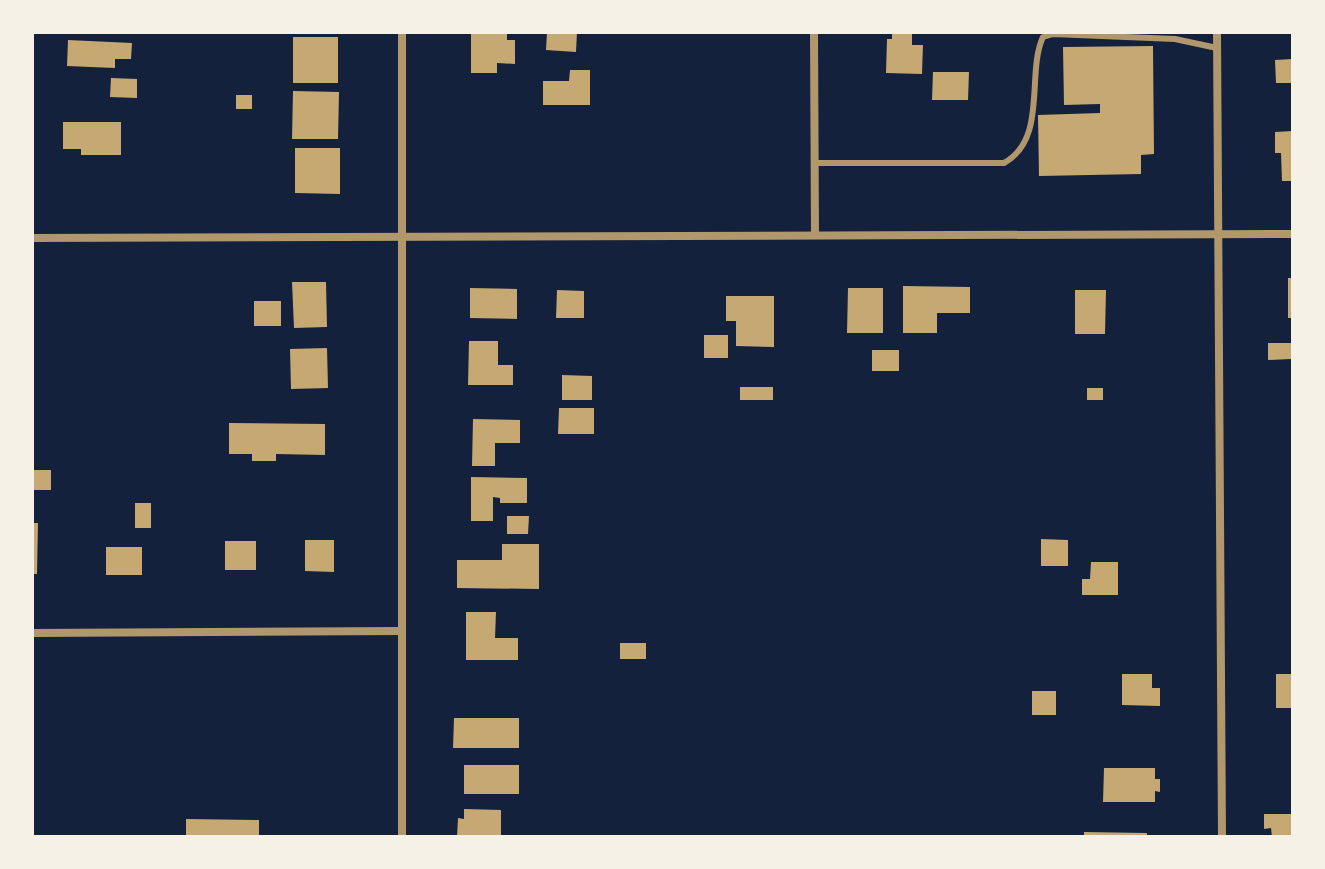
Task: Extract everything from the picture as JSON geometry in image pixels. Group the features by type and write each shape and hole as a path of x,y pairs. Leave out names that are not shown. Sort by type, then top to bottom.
{"street":[{"path":"402,32 402,837"},
{"path":"814,32 815,235"},
{"path":"1217,32 1222,837"},
{"path":"32,238 1293,234"},
{"path":"32,633 402,631"}],"lane":[{"path":"814,163 1004,163 1016,157 1023,145 1036,99 1038,48 1043,37 1053,34 1175,39 1217,48"}],"building":[{"path":"471,32 507,32 507,40 515,40 515,64 497,63 497,73 471,73"},
{"path":"547,32 577,32 576,52 546,50"},
{"path":"892,32 912,32 912,45 923,45 922,74 886,73 887,39 892,39"},
{"path":"293,37 338,37 338,83 293,83"},
{"path":"68,40 132,43 131,59 115,59 115,68 67,66"},
{"path":"1153,46 1154,154 1141,155 1141,174 1039,176 1038,115 1100,113 1100,104 1064,105 1063,47"},
{"path":"1293,59 1293,83 1276,83 1275,60"},
{"path":"570,70 590,70 590,105 543,105 543,81 569,81"},
{"path":"933,72 969,72 968,100 932,100"},
{"path":"111,78 137,79 137,98 110,97"},
{"path":"293,91 339,92 338,139 292,139"},
{"path":"236,95 252,95 252,109 236,109"},
{"path":"63,122 121,122 121,155 81,155 81,149 63,149"},
{"path":"1293,131 1293,181 1282,181 1281,153 1275,153 1275,132"},
{"path":"295,148 340,148 340,194 295,193"},
{"path":"1288,278 1293,278 1293,318 1288,318"},
{"path":"292,282 326,282 327,327 294,328"},
{"path":"903,286 970,287 970,313 937,313 937,333 903,333"},
{"path":"470,288 517,289 517,319 470,318"},
{"path":"848,288 883,288 883,333 847,333"},
{"path":"557,290 584,291 584,318 556,318"},
{"path":"1075,290 1106,290 1105,334 1075,334"},
{"path":"726,296 774,296 774,347 736,346 736,321 726,321"},
{"path":"254,301 281,301 281,326 254,326"},
{"path":"704,335 728,335 728,358 704,358"},
{"path":"469,341 498,341 498,365 513,365 513,385 468,385"},
{"path":"1268,343 1291,343 1291,359 1268,360"},
{"path":"327,348 328,388 291,389 290,349"},
{"path":"872,350 899,350 899,371 872,371"},
{"path":"562,375 592,376 592,400 562,400"},
{"path":"740,387 773,387 773,400 740,400"},
{"path":"1087,388 1103,388 1103,400 1087,400"},
{"path":"559,408 594,408 594,434 558,434"},
{"path":"473,419 520,420 520,443 495,443 495,466 472,466"},
{"path":"229,423 325,424 325,455 276,454 276,461 252,461 252,454 229,454"},
{"path":"32,470 51,470 51,490 32,490"},
{"path":"471,477 527,478 527,503 500,503 500,498 493,497 493,521 471,521"},
{"path":"135,503 151,503 151,528 135,528"},
{"path":"507,516 529,516 528,534 507,534"},
{"path":"32,523 38,523 37,574 32,574"},
{"path":"1041,539 1068,540 1068,566 1041,566"},
{"path":"305,540 334,540 334,572 305,571"},
{"path":"225,541 256,541 256,570 225,570"},
{"path":"502,544 539,544 539,589 457,588 457,560 502,560"},
{"path":"106,547 142,547 142,575 106,575"},
{"path":"1091,562 1118,562 1118,595 1082,595 1082,579 1090,579"},
{"path":"466,612 496,612 495,638 518,638 518,660 466,660"},
{"path":"620,643 646,643 646,659 620,659"},
{"path":"1122,674 1152,674 1152,688 1160,688 1160,706 1122,705"},
{"path":"1276,674 1293,674 1293,708 1276,708"},
{"path":"1032,691 1056,691 1056,715 1032,715"},
{"path":"454,718 519,718 519,748 453,748"},
{"path":"464,765 519,765 519,794 464,794"},
{"path":"1104,768 1155,768 1155,779 1160,779 1160,792 1155,791 1155,802 1103,802"},
{"path":"464,809 501,810 501,837 457,837 458,818 464,819"},
{"path":"1264,814 1293,814 1293,837 1272,837 1271,828 1264,829"},
{"path":"186,819 259,820 259,837 186,837"},
{"path":"1084,832 1147,833 1147,837 1084,837"}]}
